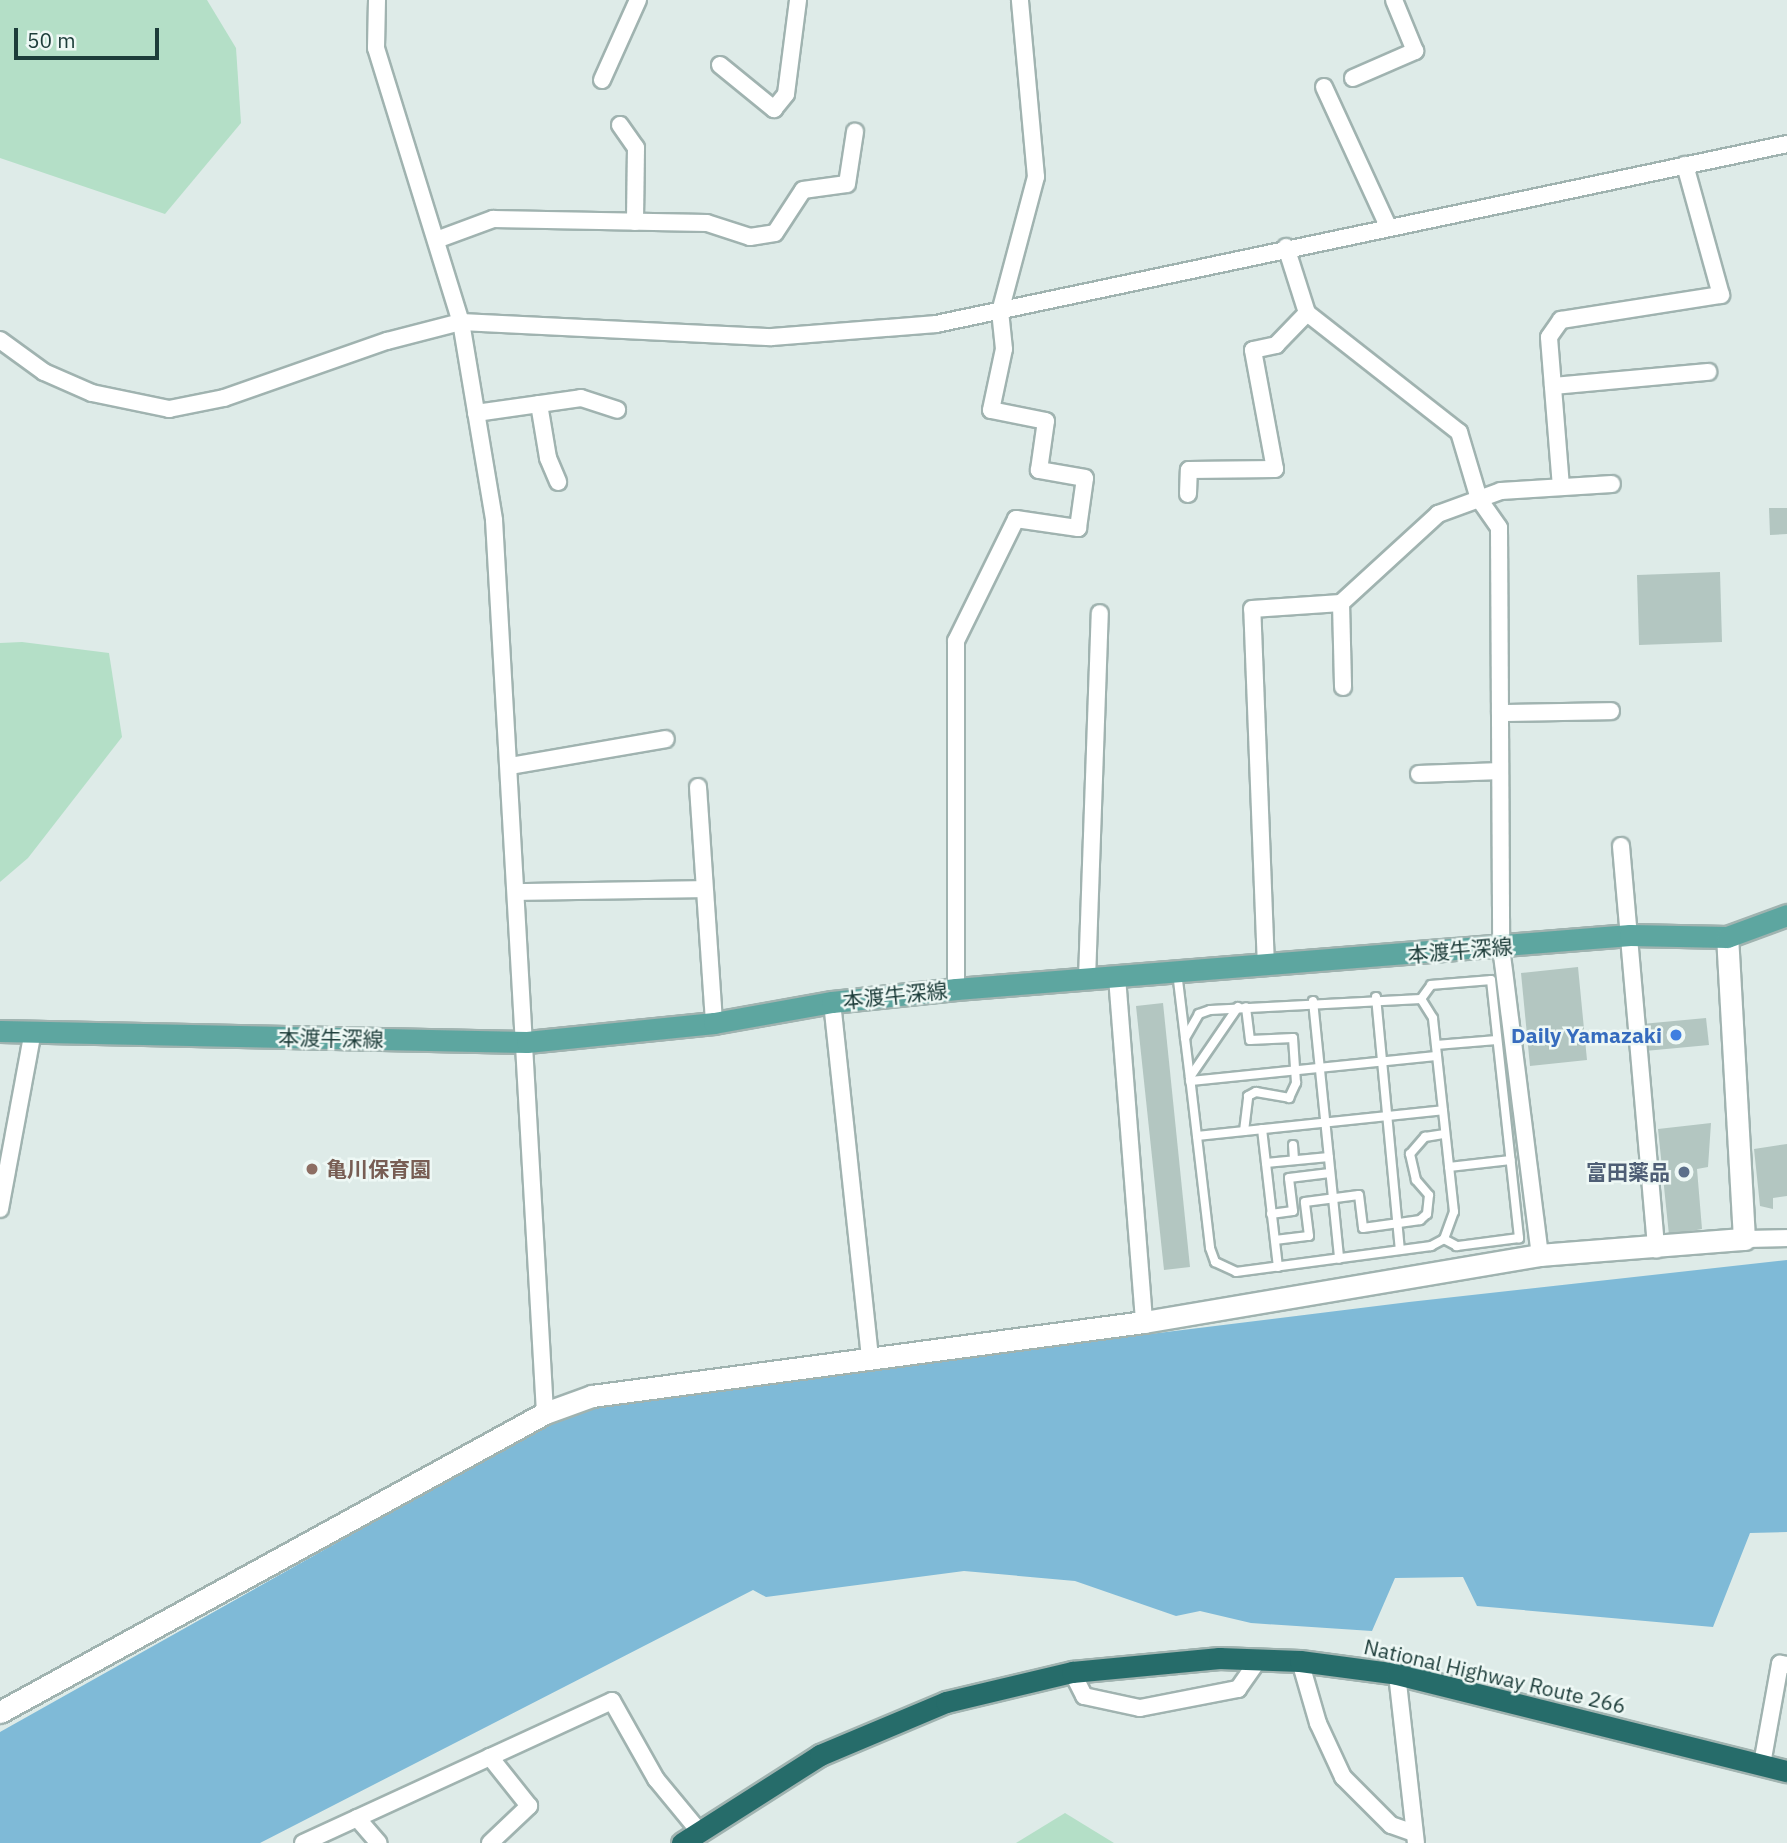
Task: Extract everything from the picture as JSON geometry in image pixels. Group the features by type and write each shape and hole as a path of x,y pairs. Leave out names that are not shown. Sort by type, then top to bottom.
{"highway":[{"name":"National Highway Route 266","path":"690,1836 820,1755 883,1726 981,1692 1072,1672 1259,1659 1300,1661 1396,1674 1787,1771"}],"main road":[{"name":"本渡牛深線","path":"0,1031 527,1042 714,1023 832,1002 956,989 1266,967 1630,935 1727,937 1787,915"}],"street":[{"path":"377,0 376,48 439,239 461,322 494,520 519,892 545,1413"},
{"path":"602,80 638,0"},
{"path":"720,65 774,109 786,94 798,0"},
{"path":"956,989 956,641 1016,519 1078,528 1085,478 1038,470 1046,421 991,410 1004,349 1000,312 1036,177 1020,0"},
{"path":"1353,78 1415,51 1394,0"},
{"path":"1324,87 1388,226"},
{"path":"620,125 636,148 635,222"},
{"path":"439,239 493,219 707,223 750,237 775,233 803,190 847,184 855,132"},
{"path":"0,340 44,372 92,393 169,409 224,398 387,341 461,322 772,337 936,324 1286,247 1787,144"},
{"path":"1561,487 1549,337 1561,320 1721,295 1685,165"},
{"path":"1286,247 1307,313 1459,432 1479,499 1499,528 1501,947 1540,1255"},
{"path":"1188,494 1189,470 1275,469 1254,350 1276,345 1307,313"},
{"path":"1553,386 1708,372"},
{"path":"476,413 581,398 617,410"},
{"path":"539,404 548,458 558,482"},
{"path":"1266,967 1252,610 1342,603 1438,514 1501,491 1612,484"},
{"path":"1342,603 1343,687"},
{"path":"1087,979 1100,613"},
{"path":"1500,713 1611,711"},
{"path":"510,766 667,739"},
{"path":"1419,774 1500,771"},
{"path":"698,787 702,889 709,899 714,1023"},
{"path":"1621,846 1656,1250"},
{"path":"519,892 702,889"},
{"path":"1727,937 1744,1239"},
{"path":"1117,977 1144,1322"},
{"path":"832,1002 870,1359"},
{"path":"0,1209 33,1031"},
{"path":"0,1712 545,1413 592,1396 1144,1322 1540,1255 1656,1250 1744,1239 1787,1238"},
{"path":"1072,1672 1084,1696 1140,1708 1238,1689 1259,1659"},
{"path":"1300,1661 1343,1777 1391,1825 1414,1838"},
{"path":"1762,1764 1780,1664 1787,1665"},
{"path":"1396,1674 1414,1838"},
{"path":"303,1843 612,1701 690,1836"},
{"path":"490,1757 529,1806 490,1843"},
{"path":"357,1818 379,1843"}],"lane":[{"path":"1177,972 1196,1136 1215,1262 1236,1272 1400,1250 1444,1239 1457,1246 1519,1238 1491,980 1430,985 1421,999"},
{"path":"1185,1038 1199,1014 1313,1001 1376,997 1421,999"},
{"path":"1376,997 1400,1250"},
{"path":"1421,999 1433,1018 1454,1212 1444,1239"},
{"path":"1313,1001 1339,1259"},
{"path":"1242,1007 1250,1040 1293,1038 1296,1072 1289,1098 1256,1092 1248,1096 1244,1131"},
{"path":"1190,1079 1242,1007"},
{"path":"1436,1045 1497,1040"},
{"path":"1190,1079 1296,1072 1437,1056"},
{"path":"1196,1136 1443,1111"},
{"path":"1262,1129 1278,1267"},
{"path":"1275,1240 1309,1236 1305,1202 1333,1198 1359,1195 1363,1228 1420,1220 1430,1204 1411,1166 1415,1144 1445,1134"},
{"path":"1293,1145 1294,1160"},
{"path":"1266,1163 1329,1157"},
{"path":"1449,1167 1511,1160"},
{"path":"1271,1214 1293,1211 1289,1178 1330,1173"}],"green space":[{"path":"0,0 207,0 236,48 241,123 165,214 0,158"},
{"path":"22,642 109,653 122,737 28,858 0,882 0,643"},
{"path":"1065,1813 1114,1843 1016,1843"}],"water":[{"path":"1787,1260 1787,1532 1750,1533 1713,1627 1477,1606 1463,1577 1395,1578 1372,1631 1251,1623 1200,1611 1176,1616 1075,1581 964,1571 766,1597 753,1590 260,1843 0,1843 0,1732 534,1432 585,1409 633,1398 1409,1302"}],"building":[{"path":"1769,508 1787,508 1787,534 1770,535"},
{"path":"1720,572 1722,642 1639,645 1637,575"},
{"path":"1578,967 1587,1060 1530,1066 1521,973"},
{"path":"1163,1003 1190,1267 1164,1270 1136,1006"},
{"name":"Daily Yamazaki","path":"1706,1018 1709,1045 1645,1051 1642,1024"},
{"path":"1711,1123 1708,1167 1697,1169 1702,1229 1669,1235 1658,1129"},
{"path":"1787,1144 1787,1196 1773,1198 1773,1209 1760,1206 1754,1149"}],"place":[{"name":"Daily Yamazaki","path":"1676,1035"},
{"name":"亀川保育園","path":"312,1169"},
{"name":"富田薬品","path":"1684,1172"}]}
